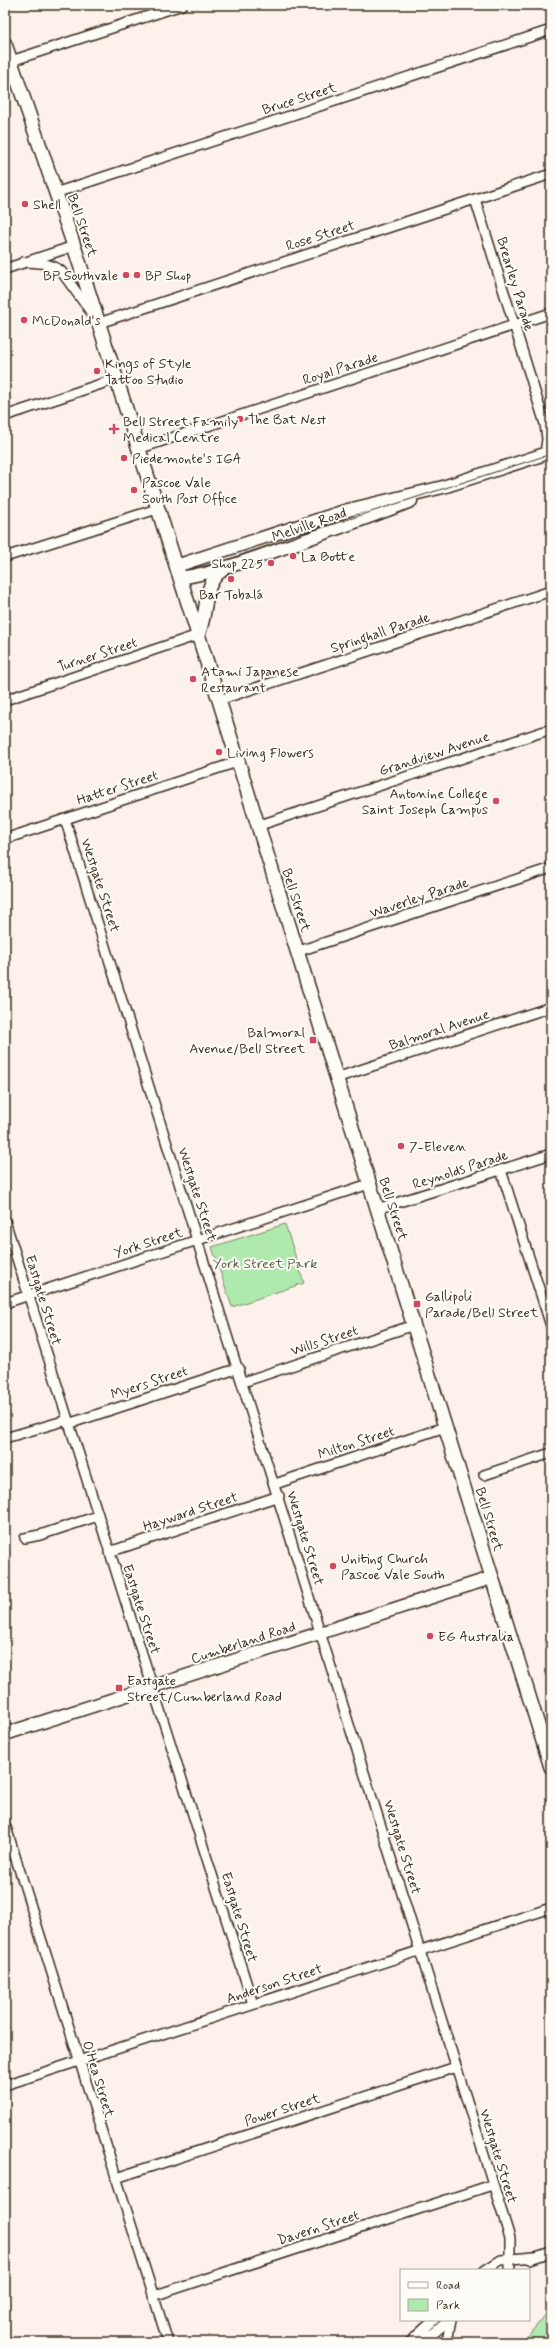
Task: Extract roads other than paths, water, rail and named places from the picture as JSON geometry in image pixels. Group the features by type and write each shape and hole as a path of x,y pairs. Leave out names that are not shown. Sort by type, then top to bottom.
{"highway":[{"name":"Bell Street","path":"5,44 74,246 219,700 296,952 414,1325 491,1578 548,1749 551,1767"}],"main road":[{"name":"Melville Road","path":"176,566 348,510 443,487 548,453"},
{"name":"Melville Road","path":"180,578 228,568 351,525 443,487"},
{"path":"198,635 204,622 209,587 214,578 228,568"},
{"name":"Cumberland Road","path":"5,1734 491,1578"}],"street":[{"path":"11,61 182,5"},
{"name":"Bruce Street","path":"55,193 551,30"},
{"name":"Rose Street","path":"99,323 551,174"},
{"name":"Brearley Parade","path":"475,200 545,424 548,453"},
{"path":"5,269 74,246"},
{"path":"23,262 54,265 61,271 99,323"},
{"name":"Royal Parade","path":"138,449 551,313"},
{"path":"5,416 116,379"},
{"name":"Brearley Parade","path":"545,424 551,435"},
{"path":"5,557 157,509"},
{"name":"Springhall Parade","path":"219,700 551,590"},
{"name":"Turner Street","path":"5,700 198,635"},
{"name":"Grandview Avenue","path":"257,826 551,729"},
{"name":"Hatter Street","path":"5,839 237,762"},
{"name":"Westgate Street","path":"65,819 279,1496 492,2185 510,2238 508,2265"},
{"name":"Waverley Parade","path":"296,952 551,868"},
{"name":"Balmoral Avenue","path":"336,1078 551,1007"},
{"name":"Reynolds Parade","path":"377,1210 551,1154"},
{"path":"500,1170 551,1326"},
{"name":"York Street","path":"5,1303 369,1184"},
{"name":"Eastgate Street","path":"5,1221 253,2004"},
{"name":"Wills Street","path":"243,1382 414,1325"},
{"name":"Myers Street","path":"5,1438 68,1422 238,1368"},
{"name":"Milton Street","path":"275,1484 445,1427"},
{"path":"484,1475 551,1453"},
{"name":"Hayward Street","path":"109,1552 279,1496"},
{"path":"25,1538 40,1535 98,1516"},
{"name":"O'Hea Street","path":"5,1824 168,2342"},
{"name":"Anderson Street","path":"5,2085 551,1908"},
{"name":"Power Street","path":"116,2178 456,2067"},
{"name":"Davern Street","path":"153,2296 492,2185"},
{"path":"486,2269 498,2261 508,2265 551,2252"},
{"path":"408,2342 420,2334 433,2321"},
{"path":"408,2342 434,2333 449,2321"},
{"path":"447,2342 450,2321"}],"tram line":[{"path":"203,568 287,539 551,454"}],"place":[{"name":"Shell","path":"25,204"},
{"name":"BP Southvale","path":"126,275"},
{"name":"BP Shop","path":"137,275"},
{"name":"McDonald's","path":"24,320"},
{"name":"Kings of Style Tattoo Studio","path":"97,371"},
{"name":"The Bat Nest","path":"240,419"},
{"name":"Bell Street Family Medical Centre","path":"114,429"},
{"name":"Piedemonte's IGA","path":"124,458"},
{"name":"Pascoe Vale South Post Office","path":"134,490"},
{"name":"La Botte","path":"293,556"},
{"name":"Shop 225","path":"271,563"},
{"name":"Bar Tobalá","path":"231,579"},
{"name":"Atami Japanese Restaurant","path":"193,679"},
{"name":"Living Flowers","path":"219,752"},
{"name":"Antonine College Saint Joseph Campus","path":"496,801"},
{"name":"Balmoral Avenue/Bell Street","path":"313,1040"},
{"name":"7-Eleven","path":"401,1146"},
{"name":"Gallipoli Parade/Bell Street","path":"417,1304"},
{"name":"Uniting Church Pascoe Vale South","path":"333,1566"},
{"name":"EG Australia","path":"430,1636"},
{"name":"Eastgate Street/Cumberland Road","path":"119,1688"}],"park label":[{"name":"York Street Park","path":"265,1263"}]}
